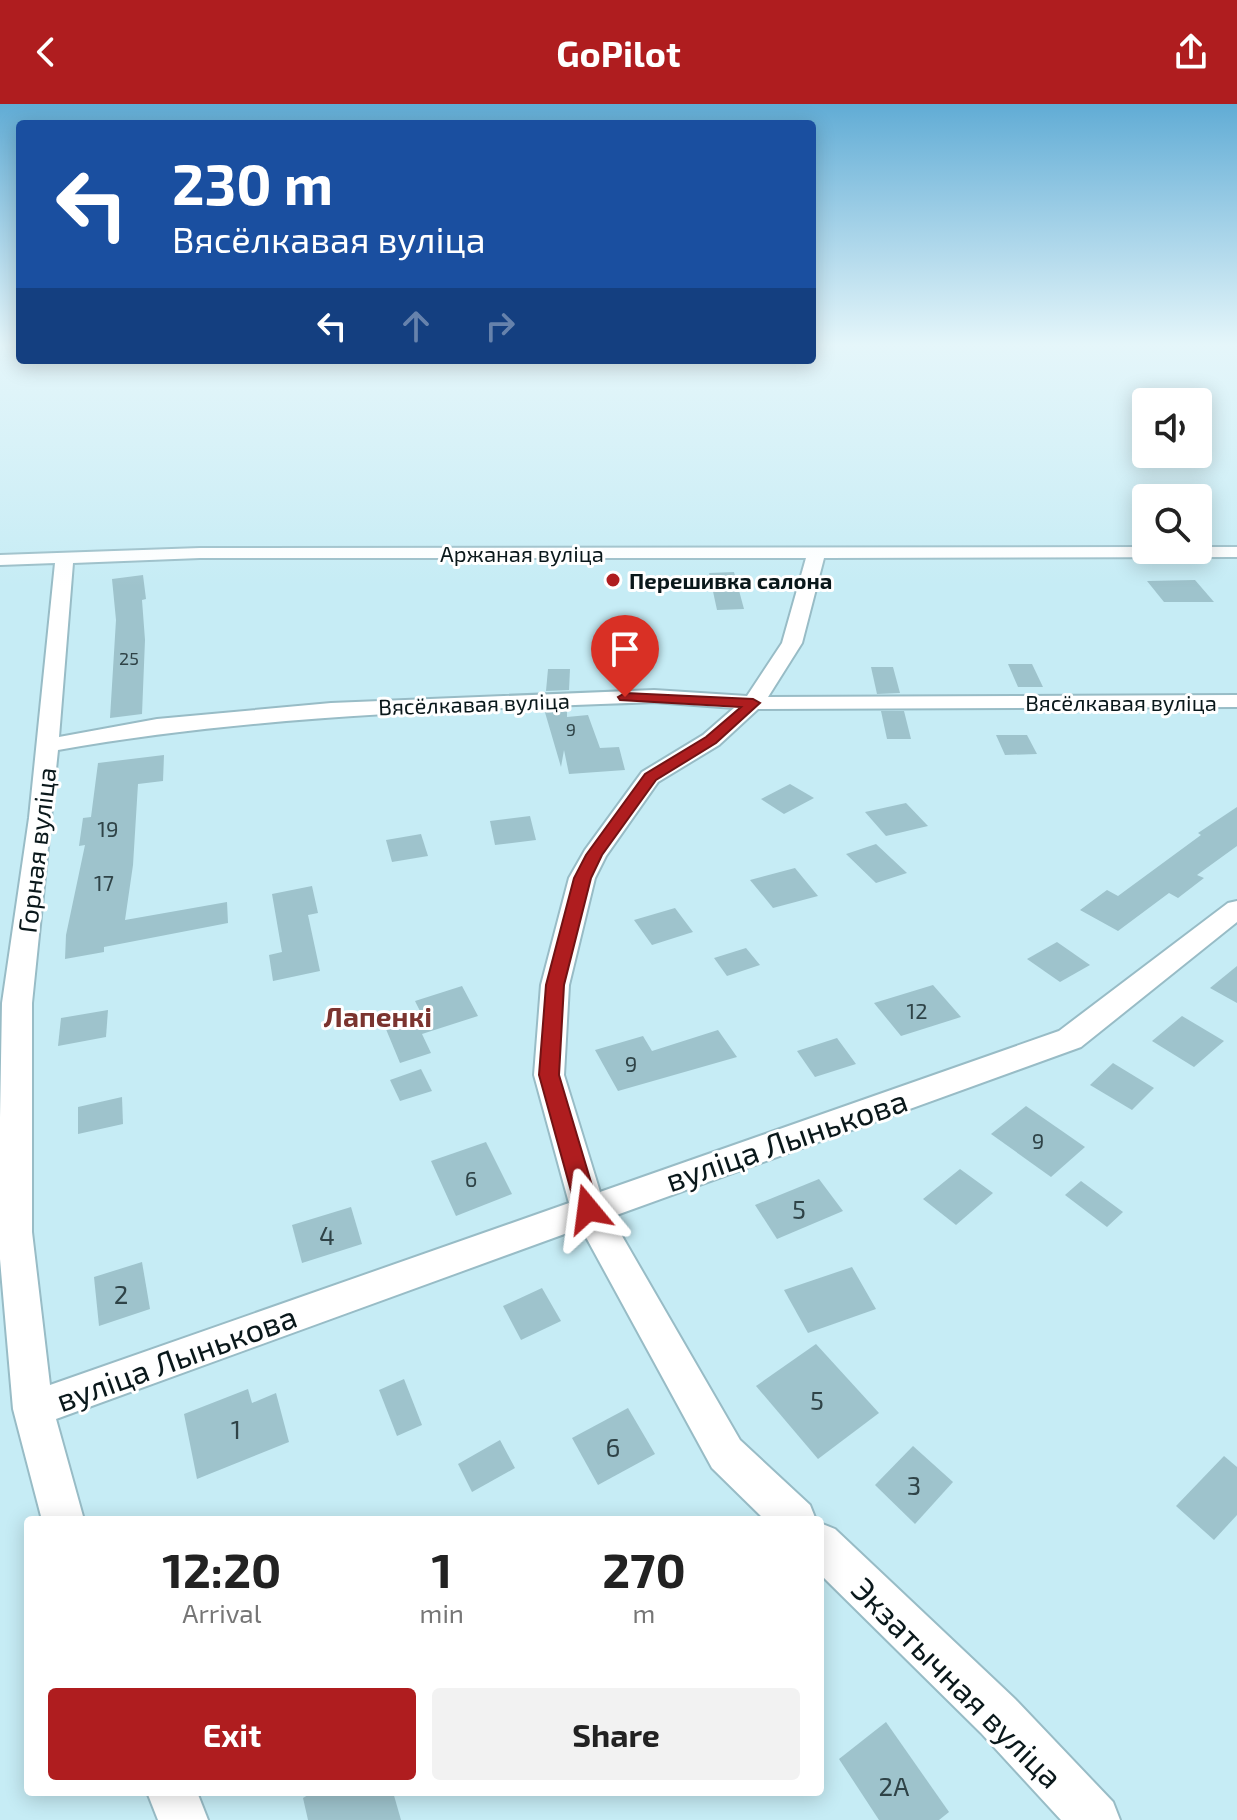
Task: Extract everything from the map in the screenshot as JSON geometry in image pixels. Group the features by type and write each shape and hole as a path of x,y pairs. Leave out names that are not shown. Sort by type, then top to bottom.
{"street":[{"name":"Аржаная вуліца","path":"0,560 200,553 1237,552"},
{"path":"791,1516 726,1454 588,1209 549,1075 555,985 582,878 594,855 650,777 711,740 753,703 792,643 816,553"},
{"name":"Горная вуліца","path":"62,1516 33,1409 15,1232 17,1003 49,745 65,559"},
{"name":"Вясёлкавая вуліца","path":"49,745 157,726 331,709 654,696 753,703 1237,701"},
{"name":"вуліца Лынькова","path":"33,1409 1070,1039 1237,909"},
{"name":"Экзатычная вуліца","path":"824,1548 998,1716 1095,1820"},
{"path":"174,1796 183,1820"}],"building":[{"path":"734,572 744,609 717,610 709,573"},
{"path":"143,575 146,599 142,600 145,640 142,714 110,718 116,620 112,579"},
{"path":"1195,580 1214,602 1164,602 1147,581"},
{"path":"1008,664 1032,664 1043,687 1018,687"},
{"path":"871,667 893,667 900,693 877,694"},
{"path":"548,669 570,669 569,690 546,691"},
{"path":"567,708 567,717 588,715 600,748 619,747 625,770 569,774 564,750 561,767 544,709"},
{"path":"881,711 904,711 911,739 887,739"},
{"path":"996,735 1027,735 1037,754 1005,755"},
{"path":"164,755 163,781 138,784 133,865 125,920 227,902 228,923 104,947 104,952 65,959 66,935 85,845 79,846 83,818 91,817 98,763"},
{"path":"790,784 814,798 784,814 761,799"},
{"path":"906,803 928,826 886,836 865,812"},
{"path":"1237,807 1237,846 1197,875 1204,878 1178,898 1169,893 1118,931 1080,910 1107,890 1118,896 1201,835 1198,833"},
{"path":"530,816 536,840 495,845 490,821"},
{"path":"421,834 428,856 392,862 386,840"},
{"path":"876,844 907,873 876,883 846,854"},
{"path":"795,868 818,896 773,908 750,880"},
{"path":"312,886 318,913 308,915 320,971 273,981 269,955 282,952 272,894"},
{"path":"675,908 693,932 652,945 634,920"},
{"path":"1057,942 1090,965 1060,982 1027,959"},
{"path":"746,948 760,965 727,976 714,958"},
{"path":"1237,966 1237,1003 1210,988"},
{"path":"933,985 961,1017 901,1036 874,1003"},
{"path":"462,986 478,1016 422,1034 431,1053 400,1063 383,1022 420,1011 415,1001"},
{"path":"108,1010 106,1037 58,1046 61,1018"},
{"path":"1182,1016 1224,1041 1194,1067 1152,1041"},
{"path":"718,1030 737,1057 618,1091 595,1050 643,1036 652,1051"},
{"path":"837,1038 856,1064 815,1077 797,1051"},
{"path":"1113,1063 1154,1088 1132,1110 1090,1085"},
{"path":"421,1069 432,1091 400,1101 390,1080"},
{"path":"122,1097 123,1124 78,1134 78,1107"},
{"path":"1026,1106 1085,1147 1051,1177 991,1134"},
{"path":"486,1142 512,1194 456,1216 431,1161"},
{"path":"960,1169 993,1193 956,1225 923,1199"},
{"path":"819,1179 843,1211 777,1239 755,1205"},
{"path":"1081,1181 1123,1212 1107,1227 1065,1195"},
{"path":"351,1207 362,1244 302,1263 292,1225"},
{"path":"142,1262 150,1309 99,1326 94,1277"},
{"path":"852,1267 876,1309 808,1333 784,1290"},
{"path":"542,1288 561,1321 521,1340 503,1306"},
{"path":"816,1344 879,1413 818,1459 756,1386"},
{"path":"404,1379 422,1425 397,1436 379,1390"},
{"path":"248,1389 252,1403 276,1393 289,1442 197,1479 184,1414"},
{"path":"628,1408 655,1454 598,1485 572,1438"},
{"path":"500,1440 515,1468 472,1492 458,1464"},
{"path":"913,1446 953,1482 915,1524 875,1485"},
{"path":"1224,1456 1237,1467 1237,1515 1214,1540 1176,1506"},
{"path":"886,1722 949,1812 939,1820 879,1820 839,1759"},
{"path":"394,1796 401,1820 308,1820 303,1798"}],"place":[{"name":"Перешивка салона","path":"613,580"}],"district":[{"name":"Лапенкі","path":"378,1016"}],"route":[{"path":"588,1209 549,1075 555,985 582,878 594,855 650,777 711,740 753,703 625,697"}]}
